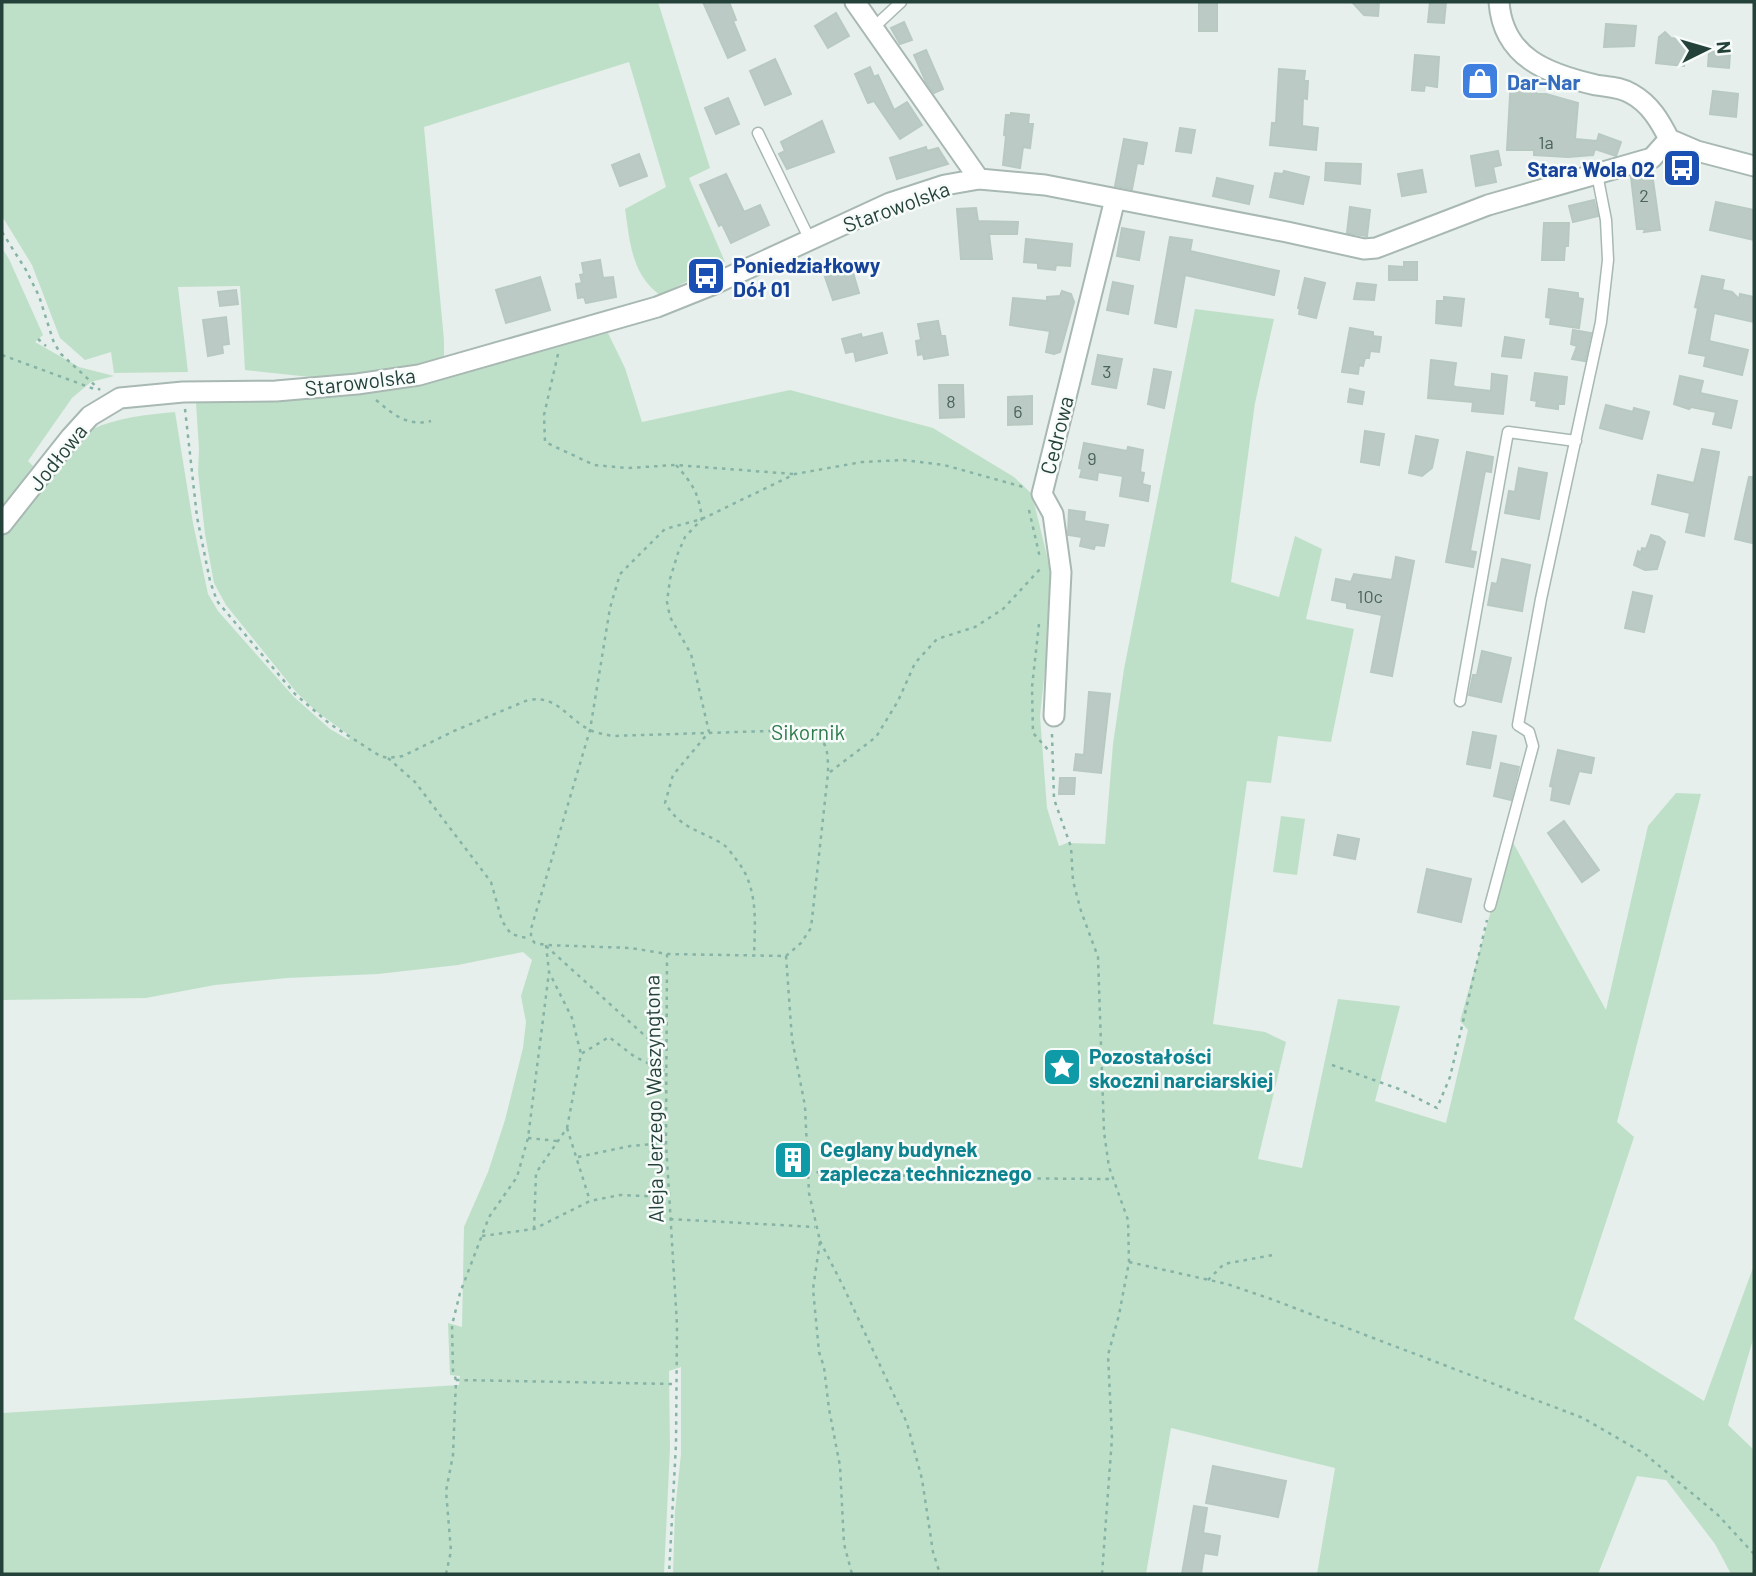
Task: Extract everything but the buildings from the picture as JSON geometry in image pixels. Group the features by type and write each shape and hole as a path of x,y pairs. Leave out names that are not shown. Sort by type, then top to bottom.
{"street":[{"path":"855,2 979,179"},
{"path":"1499,2 1506,31 1518,52 1540,68 1633,94 1652,110 1669,139 1697,151 1754,166"},
{"name":"Starowolska","path":"120,398 183,392 276,391 419,375 674,301 890,204 945,185 979,179 1045,185 1364,249 1384,245 1488,205 1652,158 1669,139"},
{"name":"Cedrowa","path":"1054,716 1061,572 1053,514 1033,490 1115,199"},
{"name":"Jodłowa","path":"2,524 90,416 120,398"}],"lane":[{"path":"873,28 901,2"},
{"path":"758,133 810,240"},
{"path":"1490,906 1533,746 1529,732 1518,724 1541,599 1601,322 1608,260 1606,220 1597,174"},
{"path":"1460,701 1508,432 1576,441"}],"path":[{"path":"2,232 39,296 54,342 61,354 101,391 2,355"},
{"path":"566,334 555,362 544,415 545,442 594,465 627,468 676,465 794,474 862,462 903,460 944,465 1033,490 1042,580"},
{"path":"38,339 46,346"},
{"path":"357,384 399,419 420,424 431,421"},
{"path":"183,392 194,499 209,581 217,601 273,669 313,712 370,750 388,758 415,782 491,882 502,921 511,934 546,945 631,948 667,954"},
{"path":"676,465 693,484 700,502 702,519"},
{"path":"531,939 531,929 590,730 610,608 620,574 665,529 702,519 794,474"},
{"path":"702,519 685,537 678,553 670,579 667,602 670,617 691,654 709,732"},
{"path":"828,773 876,737 898,701 915,663 937,639 975,627 1003,609 1042,567"},
{"path":"1040,620 1032,687 1033,733 1051,753"},
{"path":"388,758 402,756 454,731 528,700 539,698 548,700 590,730 611,736 801,730 813,733 823,741 828,752 828,773 811,928 801,943 786,956 792,1039 805,1106 808,1172 815,1227 907,1423 922,1479 933,1552 940,1574"},
{"path":"709,732 673,775 666,803 675,818 724,844 742,866 752,889 756,912 754,956"},
{"path":"1052,738 1054,799 1071,847 1073,881 1081,911 1098,957 1104,1132 1113,1179 1128,1220 1129,1262 1108,1355 1112,1438 1102,1574"},
{"path":"1332,1065 1399,1089 1437,1108 1450,1077 1490,906"},
{"path":"446,1574 451,1551 446,1491 453,1455 456,1380 453,1371 452,1325 460,1293 489,1217 517,1177 528,1138 549,972 546,945"},
{"path":"546,945 654,1044 666,1046"},
{"name":"Aleja Jerzego Waszyngtona","path":"669,1574 676,1444 677,1325 666,1143 667,954 786,956"},
{"path":"534,1228 536,1174 567,1128 581,1054 572,1017 549,972"},
{"path":"581,1054 609,1037 635,1057 666,1072"},
{"path":"567,1128 590,1201"},
{"path":"528,1138 558,1141"},
{"path":"578,1157 630,1146 666,1143"},
{"path":"808,1172 963,1178 1113,1179"},
{"path":"482,1236 534,1228 590,1201 620,1195 668,1197"},
{"path":"670,1219 815,1227"},
{"path":"820,1241 813,1289 819,1352 824,1367 828,1409 840,1466 844,1544 852,1574"},
{"path":"1208,1280 1224,1264 1273,1255"},
{"path":"1129,1262 1271,1298 1583,1418 1645,1454 1718,1516 1754,1554"},
{"path":"456,1380 675,1384"}],"green space":[{"path":"2,2 658,2 710,168 689,178 725,262 660,295 650,287 638,267 625,209 666,187 629,62 424,127 444,359 376,372 310,377 245,370 240,286 178,287 188,372 114,373 111,352 85,360 60,338 32,265 2,216"},
{"path":"2,248 43,335 35,342 79,367 114,376 91,382 72,398 28,461 33,466 2,509"},
{"name":"Sikornik","path":"1195,309 1274,319 1255,403 1231,582 1279,597 1295,536 1322,549 1306,619 1354,629 1331,742 1278,736 1271,783 1247,781 1213,1024 1265,1032 1286,1042 1258,1159 1302,1168 1338,999 1400,1006 1375,1101 1446,1123 1468,1030 1460,1021 1511,839 1606,1010 1648,826 1676,793 1701,794 1617,1122 1634,1137 1574,1319 1704,1401 1754,1265 1754,1336 1728,1425 1753,1449 1754,1574 1731,1574 1715,1544 1666,1480 1637,1476 1598,1574 1317,1574 1335,1468 1171,1428 1146,1574 673,1574 675,1511 681,1454 681,1367 669,1371 670,1448 664,1574 2,1574 2,1413 459,1385 460,1376 450,1375 448,1323 462,1327 464,1227 488,1172 505,1120 523,1048 526,1022 521,996 532,960 523,952 458,965 378,974 287,978 215,985 146,998 2,1000 2,537 23,513 72,445 91,430 111,422 175,412 208,594 218,611 294,697 330,729 349,740 350,736 297,693 226,605 214,583 198,472 196,403 345,396 608,333 625,368 642,422 790,390 933,428 1014,477 1032,494 1054,585 1040,716 1047,808 1059,846 1067,843 1105,844 1113,744 1124,669"},
{"path":"1281,816 1305,819 1297,875 1273,872"}],"place":[{"name":"Dar-Nar","path":"1480,81"},
{"name":"Stara Wola 02","path":"1682,168"},
{"name":"Poniedziałkowy Dół 01","path":"706,276"},
{"name":"Pozostałości skoczni narciarskiej","path":"1062,1067"},
{"name":"Ceglany budynek zaplecza technicznego","path":"793,1160"}]}
